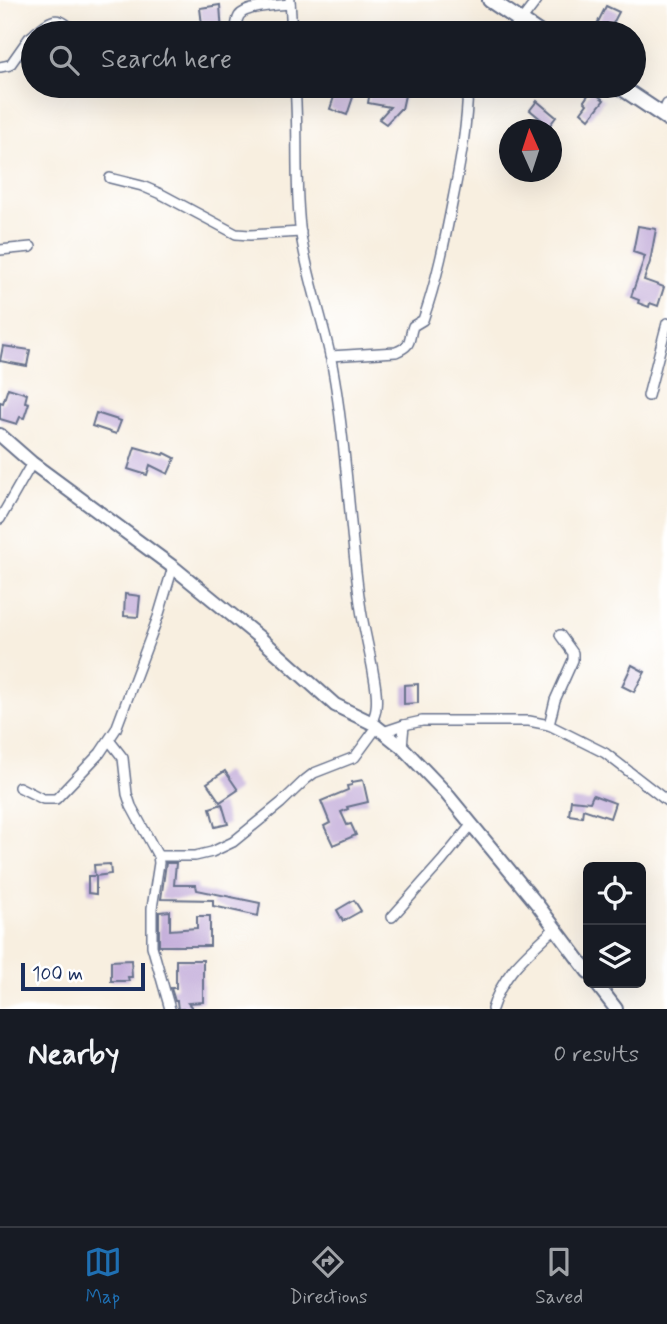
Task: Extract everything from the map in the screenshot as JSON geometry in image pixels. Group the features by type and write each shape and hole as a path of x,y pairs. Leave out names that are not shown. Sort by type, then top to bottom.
{"main road":[{"path":"490,0 521,21"},
{"path":"640,98 665,112"}],"street":[{"path":"521,21 537,0"},
{"path":"238,21 242,12 249,9 290,2 291,21"},
{"path":"0,67 10,65 21,49"},
{"path":"158,856 195,856 212,852 233,842 314,773 355,757 377,727 376,689 362,620 342,436 330,356 301,232 296,98"},
{"path":"330,356 396,352 405,348 410,341 413,326 423,320 446,239 465,135 467,98"},
{"path":"110,178 142,186 163,195 236,234 301,232"},
{"path":"0,250 31,247"},
{"path":"648,396 667,323"},
{"path":"0,435 32,463 173,567 260,638 335,705 377,727 402,747 472,824 583,965"},
{"path":"0,519 32,463"},
{"path":"19,787 43,799 56,799 100,753 116,729 158,617 173,567"},
{"path":"549,725 555,700 573,660 573,653 560,635"},
{"path":"377,727 422,722 529,721 549,725 605,753 666,798"},
{"path":"402,747 404,725"},
{"path":"109,740 123,758 131,806 158,856 152,908 152,946 170,1009"},
{"path":"392,917 472,824"},
{"path":"492,1009 500,986 512,970 555,928"},
{"path":"600,988 616,1009"}],"building":[{"path":"220,5 221,21 202,21 200,8"},
{"path":"606,6 619,12 614,21 598,21"},
{"path":"334,98 353,98 347,115 330,109"},
{"path":"369,98 404,98 402,109 386,124 379,119 390,107 368,103"},
{"path":"586,98 604,100 589,119 581,112 587,104 584,101"},
{"path":"537,101 556,117 541,119 530,110"},
{"path":"638,226 656,229 644,280 664,287 658,306 650,303 649,307 631,297 645,256 633,252"},
{"path":"3,346 30,350 27,366 0,361"},
{"path":"8,388 27,394 25,402 29,403 24,418 20,417 17,424 0,419 0,402 3,403"},
{"path":"96,413 121,421 116,434 92,426"},
{"path":"135,447 163,455 165,453 175,458 168,474 150,465 147,475 128,469"},
{"path":"125,594 140,596 138,617 124,616"},
{"path":"632,665 645,672 634,692 622,686"},
{"path":"418,684 418,703 404,704 404,685"},
{"path":"225,771 238,790 220,802 207,783"},
{"path":"363,780 368,802 347,807 348,809 341,812 356,835 333,845 324,826 330,823 321,801 348,790 347,786 352,785 352,782"},
{"path":"593,795 615,803 610,818 583,809 582,817 569,815 571,800 590,802"},
{"path":"222,804 228,824 215,827 210,808"},
{"path":"166,863 176,863 174,885 196,885 197,890 260,903 258,916 213,906 213,900 161,899"},
{"path":"110,864 111,874 96,876 96,894 88,893 88,876 95,876 94,865"},
{"path":"354,900 361,911 343,921 337,910"},
{"path":"170,911 170,930 197,928 197,916 210,916 210,946 159,946 159,912"},
{"path":"131,960 132,977 128,977 129,981 111,981 111,961"},
{"path":"176,960 203,960 203,1002 188,1003 193,1009 178,1009 175,1001 171,988 176,988"}]}
